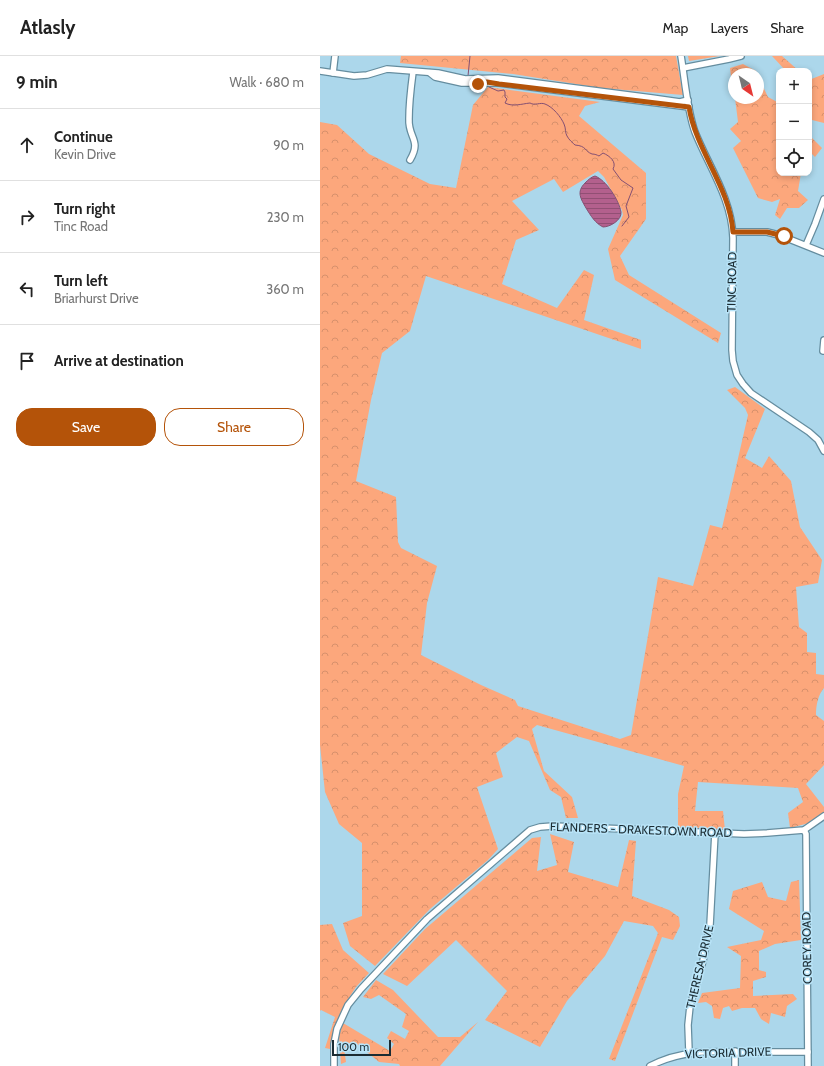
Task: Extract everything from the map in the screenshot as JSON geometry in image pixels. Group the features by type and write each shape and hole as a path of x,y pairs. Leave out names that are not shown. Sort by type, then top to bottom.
{"street":[{"path":"333,73 335,56"},
{"name":"TINC ROAD","path":"681,56 689,107 696,133 727,203 733,232 732,350 733,362 737,375 751,393 809,432 818,440 824,451"},
{"path":"683,68 729,60 741,56"},
{"path":"320,71 362,76 387,70 429,73 438,72 472,79 498,78 680,102 688,100"},
{"path":"410,160 414,155 416,146 408,120 413,72"},
{"path":"429,73 435,77 462,83 499,84 689,107"},
{"path":"806,245 824,199"},
{"path":"733,232 767,232 779,235 824,253"},
{"path":"823,352 824,340"},
{"path":"804,830 824,816"},
{"name":"FLANDERS - DRAKESTOWN ROAD","path":"334,1066 334,1044 337,1029 348,1005 357,993 427,919 530,830 540,827 553,826 715,833 767,833 804,830"},
{"name":"COREY ROAD","path":"804,830 806,834 808,1066"},
{"name":"THERESA DRIVE","path":"688,1052 690,1006 703,961 710,926 715,833"},
{"path":"735,1066 736,1051"},
{"name":"VICTORIA DRIVE","path":"650,1066 668,1058 688,1052 808,1052"}],"green space":[{"path":"401,56 676,56 683,95 601,88 513,74 400,63"},
{"path":"688,56 720,56 689,61"},
{"path":"772,56 782,56 796,68 783,68"},
{"path":"743,64 750,68 730,68"},
{"path":"824,74 824,123 812,120 812,79"},
{"path":"488,87 600,102 585,106 579,116 646,173 646,219 620,256 629,275 721,333 718,343 615,280 608,249 623,215 622,210 604,177 598,171 563,192 554,179 512,201 539,230 516,240 502,284 557,308 584,270 594,275 584,320 641,340 641,349 426,276 410,331 382,353 371,400 356,481 396,497 398,542 401,548 437,566 427,603 421,655 515,700 518,706 620,739 631,735 658,577 693,586 710,525 722,528 748,415 745,408 727,390 735,387 765,409 745,458 762,468 769,456 791,481 800,527 822,560 818,583 796,587 799,627 807,633 807,652 816,653 816,674 824,675 824,688 818,700 816,715 824,721 824,765 806,784 824,807 824,812 809,823 790,828 788,813 803,802 798,788 698,782 695,811 723,811 725,830 678,828 678,794 684,766 537,725 532,729 544,771 572,797 578,818 566,818 561,797 550,790 529,741 517,737 496,753 503,777 477,787 498,849 488,860 430,909 375,966 350,946 343,923 362,916 362,843 339,824 325,792 320,745 320,122 337,125 369,154 430,184 456,188 473,105"},
{"path":"764,89 768,97 776,101 776,176 800,176 798,191 808,200 799,208 787,208 780,219 775,215 780,199 772,202 758,198 733,148 741,141 730,129 738,122 736,104 764,104"},
{"path":"812,138 822,148 815,157 812,154"},
{"path":"550,834 574,842 568,872 618,887 629,840 636,841 632,896 669,910 679,917 680,926 673,940 662,937 615,1061 609,1059 658,933 653,926 624,921 605,956 567,1001 540,1047 485,1020 507,991 456,940 407,986 383,974 425,929 532,838 541,837 537,871 557,865"},
{"path":"799,880 801,940 775,944 759,951 759,970 766,972 766,977 753,981 753,996 793,994 797,999 787,1006 785,1017 771,1013 769,1024 761,1019 755,1008 742,1008 732,1011 729,1006 723,1008 720,1019 714,1018 712,1006 706,1002 698,1003 702,993 740,988 741,956 727,947 761,940 764,931 729,909 733,891 762,882 768,897 786,901 791,882"},
{"path":"332,924 343,950 369,973 356,987 343,1007 330,1049 325,1048 335,1017 321,1010 320,1011 320,925"},
{"path":"376,980 393,990 438,1037 460,1037 478,1022 440,1066 400,1066 399,1064 379,1062 356,1043 344,1048 346,1062 341,1064 339,1036 343,1023 390,1051 394,1044 387,1038 391,1031 405,1039 409,1031 402,1027 406,1014 379,995 371,999 363,997"}],"shaded area":[{"path":"595,176 608,186 620,207 620,218 606,227 603,227 593,219 580,196 582,186"}],"waterway":[{"path":"468,76 470,56"},
{"path":"489,87 498,91 504,90 505,97 507,99 505,103 511,105 530,103 548,105 561,118 565,126 567,136 575,145 584,147 589,153 599,156 603,153 610,158 614,164 613,169 621,180 633,188 626,206 629,217 622,226"}],"route":[{"path":"478,84 487,82 689,107 696,133 727,203 733,232 767,232 784,236"}]}
